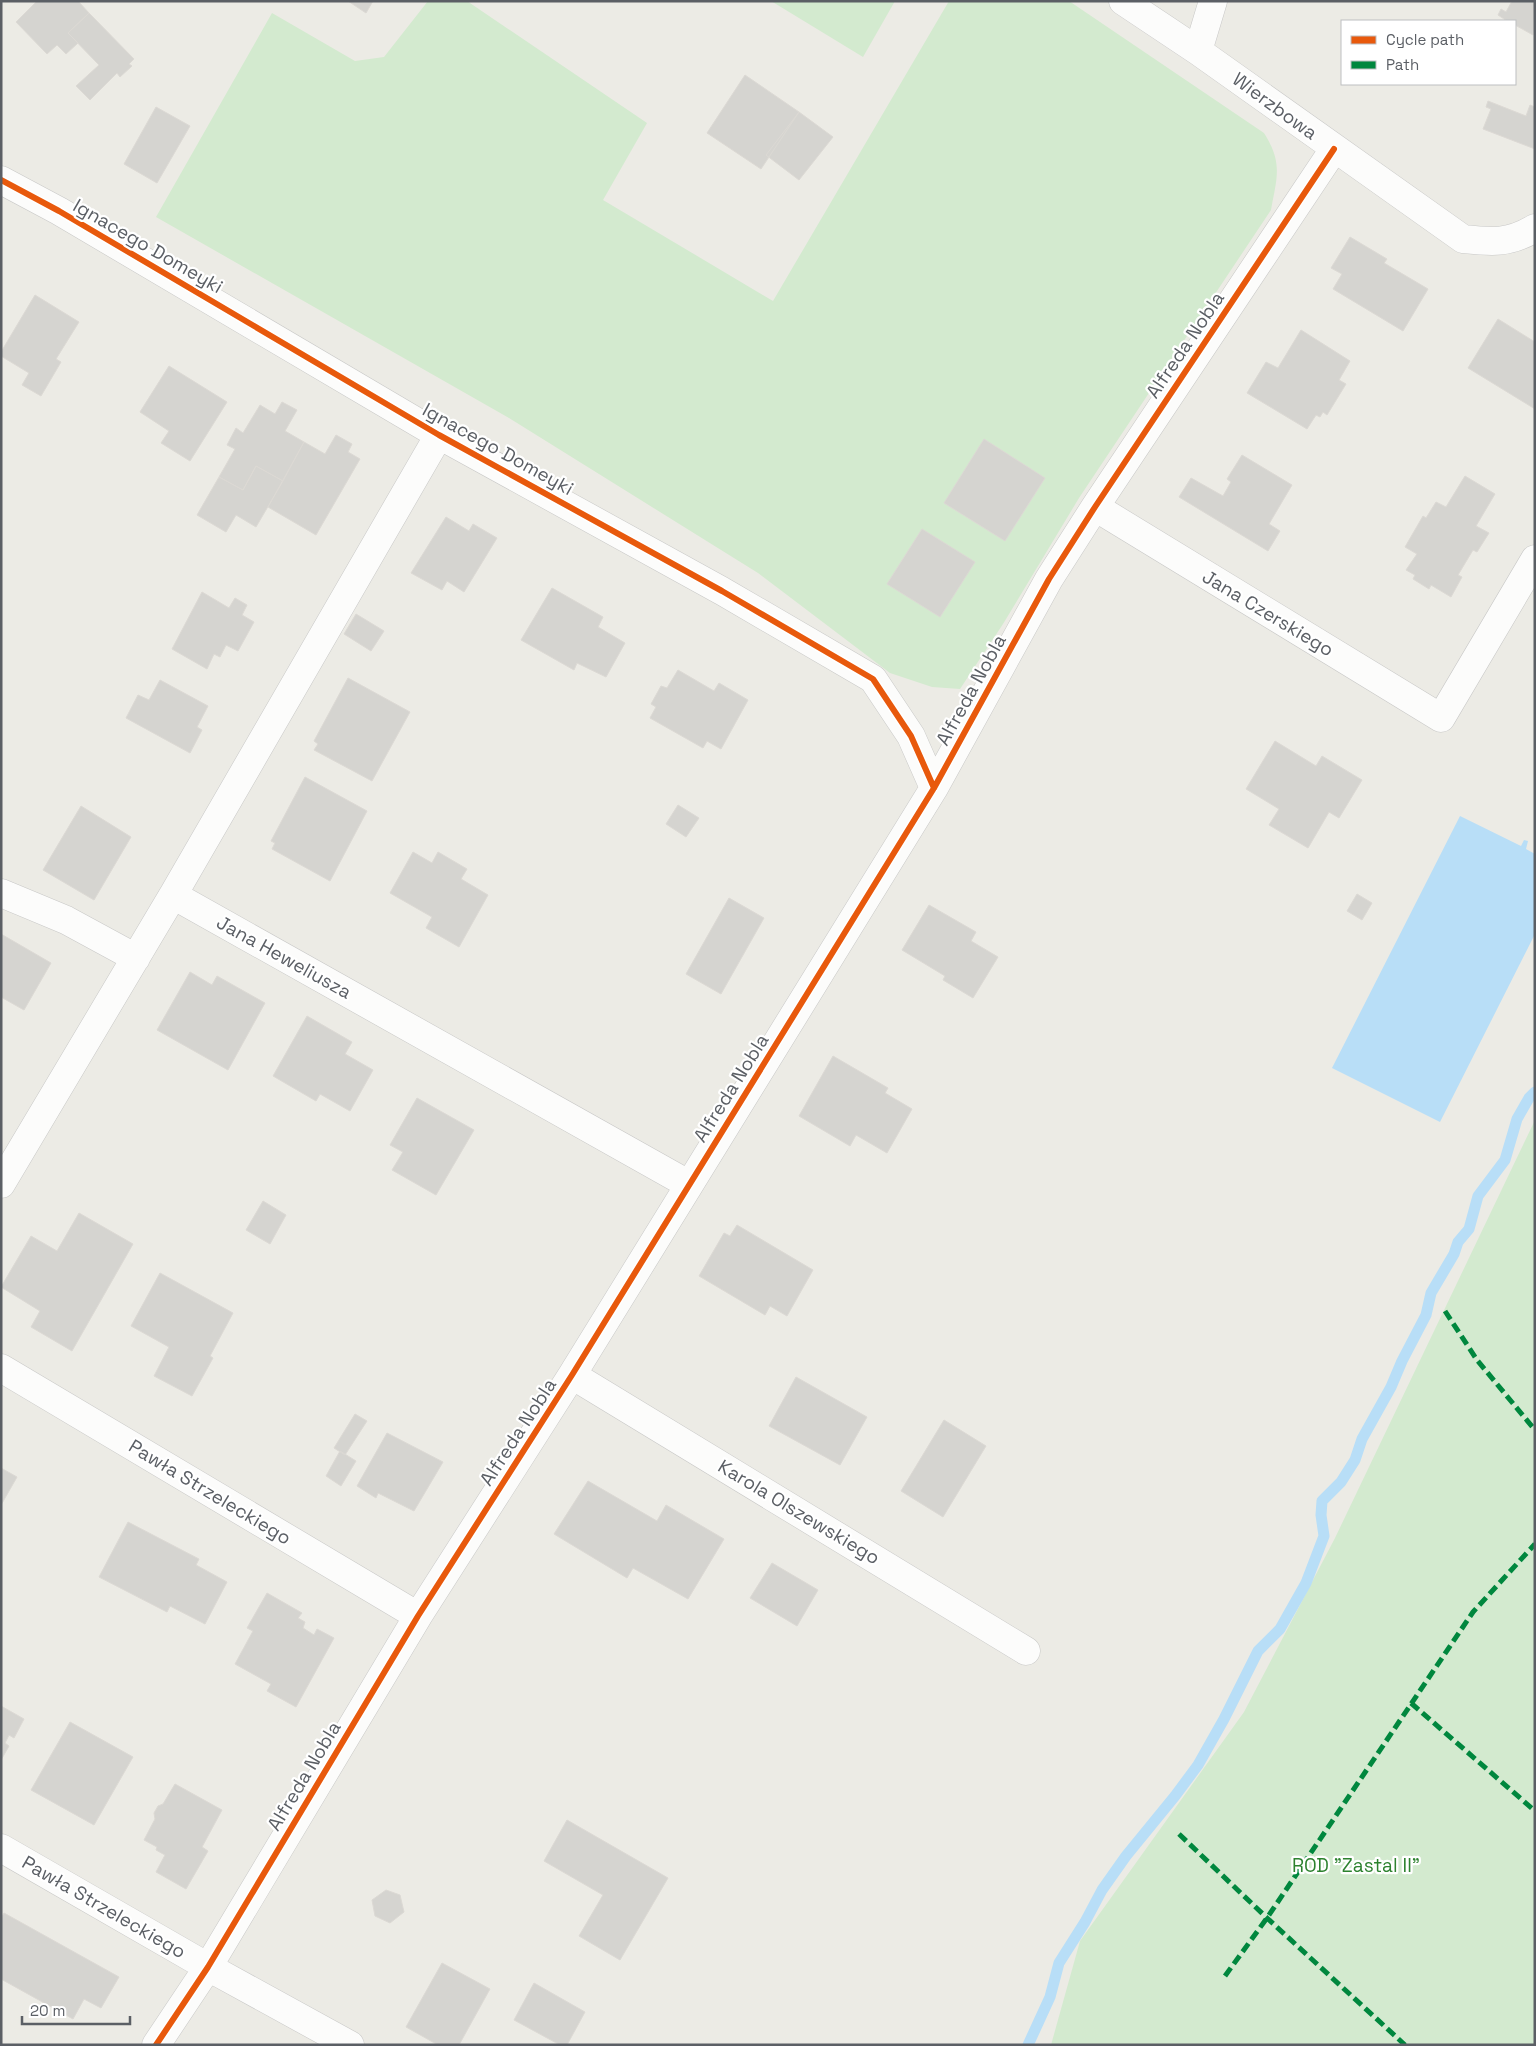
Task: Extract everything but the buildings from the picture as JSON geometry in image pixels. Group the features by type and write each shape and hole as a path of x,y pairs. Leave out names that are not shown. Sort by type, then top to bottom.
{"street":[{"name":"Wierzbowa","path":"1123,1 1198,51 1463,239 1495,243 1526,234 1535,228"},
{"path":"1198,51 1214,1"},
{"name":"Alfreda Nobla","path":"156,2045 208,1966 418,1616 572,1375 688,1184 934,788 1049,579 1334,149"},
{"name":"Ignacego Domeyki","path":"1,180 76,221 439,435 722,591 873,678 911,736 934,788"},
{"path":"1,1184 173,895 439,435"},
{"name":"Jana Czerskiego","path":"1095,507 1441,718 1535,559"},
{"path":"1,893 66,920 136,958"},
{"name":"Jana Heweliusza","path":"173,895 688,1184"},
{"name":"Pawła Strzeleckiego","path":"1,1368 418,1616"},
{"name":"Karola Olszewskiego","path":"572,1375 1026,1651"},
{"name":"Pawła Strzeleckiego","path":"1,1848 350,2045"}],"green space":[{"path":"428,1 467,1 647,123 603,200 773,301 949,1 1069,1 1264,133 1274,153 1277,170 1271,210 1079,498 1003,624 960,689 932,687 890,673 758,573 509,418 156,217 272,13 355,61 384,57"},
{"path":"771,1 895,1 863,57"},
{"name":"ROD \"Zastal II\"","path":"1535,1120 1535,2045 1051,2045 1080,1941 1244,1712 1335,1538"}],"water":[{"path":"1460,816 1521,846 1524,840 1528,841 1526,849 1535,854 1535,934 1440,1122 1332,1068"}],"waterway":[{"path":"1028,2045 1050,1997 1059,1963 1085,1922 1102,1890 1126,1856 1198,1765 1224,1719 1258,1651 1280,1629 1306,1583 1324,1536 1321,1515 1322,1501 1341,1482 1355,1460 1362,1439 1391,1387 1426,1315 1431,1293 1454,1254 1458,1242 1469,1229 1478,1196 1505,1160 1517,1119 1529,1098 1535,1092"}],"marked path":[{"path":"1445,1311 1477,1360 1535,1430"},
{"path":"1225,1976 1267,1918 1473,1612 1535,1544"},
{"path":"1411,1703 1535,1811"},
{"path":"1179,1834 1405,2045"}],"cycle path":[{"path":"156,2045 208,1967 418,1616 572,1375 934,788 1049,579 1334,149"},
{"path":"1,180 59,211 439,435 722,591 873,679 911,736 934,788"}]}
